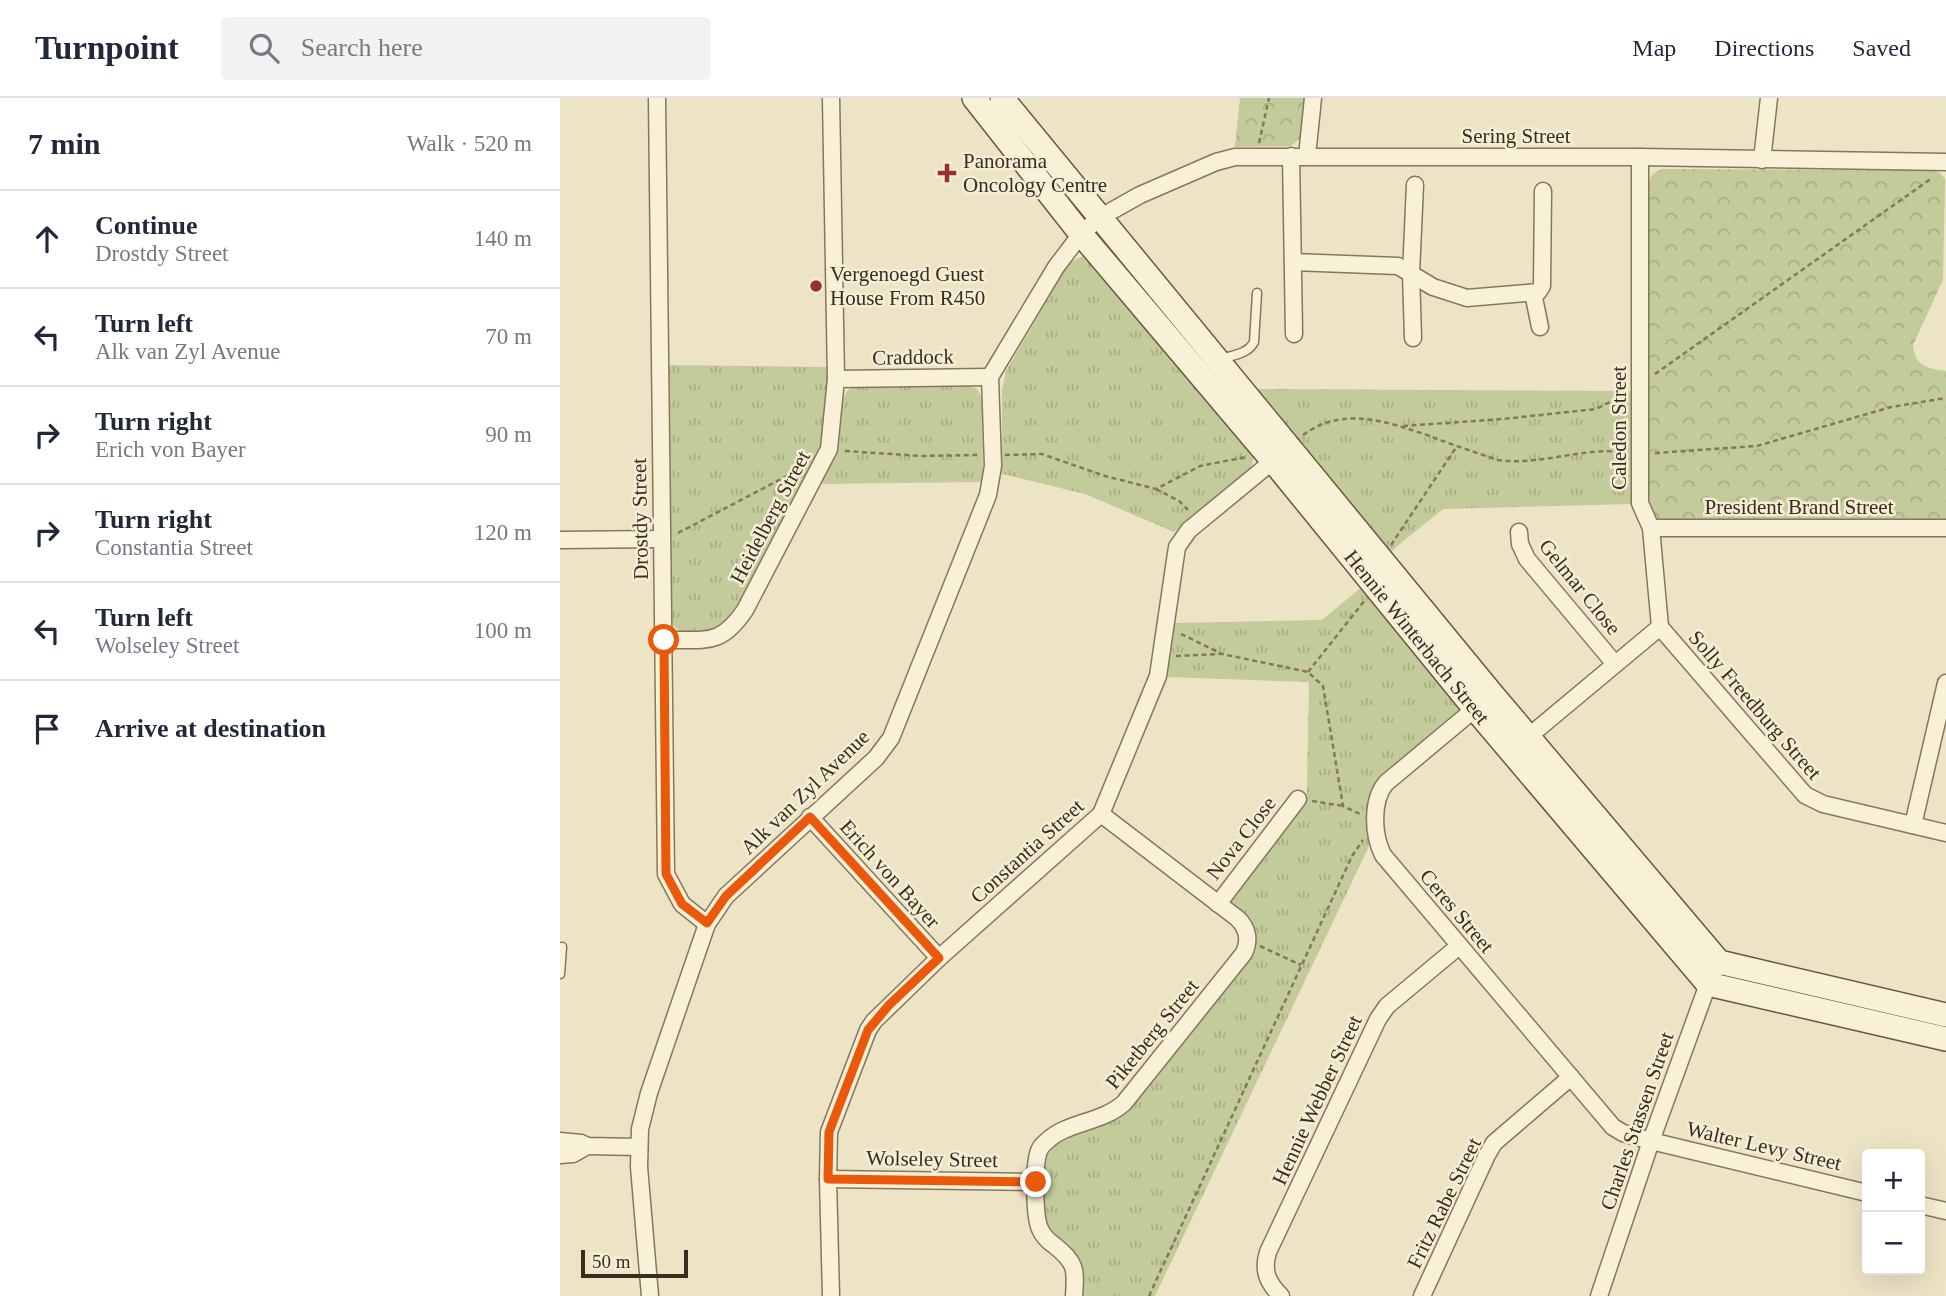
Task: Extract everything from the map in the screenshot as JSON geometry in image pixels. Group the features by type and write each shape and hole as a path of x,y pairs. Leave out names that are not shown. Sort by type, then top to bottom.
{"street":[{"name":"Drostdy Street","path":"657,98 666,874 682,904 707,923"},
{"name":"Heidelberg Street","path":"664,640 707,639 722,636 733,628 829,449 836,379 831,98"},
{"name":"Hennie Winterbach Street","path":"974,98 1081,234 1281,454 1529,736 1719,961"},
{"name":"Hennie Winterbach Street","path":"1002,98 1218,360 1281,454 1475,709 1708,984"},
{"path":"1294,334 1293,262 1299,156 1313,98"},
{"path":"1762,160 1769,98"},
{"name":"Sering Street","path":"1099,218 1140,195 1216,162 1235,157 1640,157 1941,168"},
{"name":"Caledon Street","path":"1640,157 1640,503 1651,528 1660,627"},
{"path":"1413,338 1411,273 1415,185"},
{"path":"1293,262 1398,266 1433,287 1467,298 1538,292 1542,286 1542,191"},
{"path":"990,377 1056,267 1081,234 1099,218"},
{"path":"1533,293 1540,327"},
{"name":"Craddock","path":"836,379 990,377"},
{"name":"Alk van Zyl Avenue","path":"650,1296 640,1129 649,1093 707,923 726,896 876,758 891,738 992,481 990,377"},
{"name":"Constantia Street","path":"831,1296 829,1132 868,1030 889,1005 939,958 1101,814 1153,689 1162,657 1174,555 1182,538 1281,454"},
{"name":"President Brand Street","path":"1651,528 1946,528"},
{"name":"Gelmar Close","path":"1519,532 1520,544 1527,559 1615,664"},
{"path":"560,540 661,539"},
{"path":"1512,752 1660,627"},
{"name":"Solly Freedburg Street","path":"1660,627 1805,795 1823,804 1946,833"},
{"path":"1913,825 1946,683"},
{"name":"Ceres Street","path":"1492,694 1386,783 1377,798 1378,845 1383,855 1613,1127 1623,1133 1651,1141"},
{"name":"Nova Close","path":"1218,904 1298,799"},
{"path":"1101,814 1241,921 1248,940"},
{"name":"Erich von Bayer","path":"810,817 939,958"},
{"name":"Piketberg Street","path":"1074,1296 1076,1278 1073,1263 1047,1240 1039,1228 1037,1158 1044,1143 1058,1133 1112,1113 1124,1103 1244,953 1248,940"},
{"name":"Hennie Webber Street","path":"1281,1296 1267,1279 1265,1261 1268,1252 1378,1020 1387,1006 1459,946"},
{"path":"1719,961 1946,1015"},
{"name":"Charles Stassen Street","path":"1599,1296 1651,1141 1708,984 1719,961"},
{"path":"1708,984 1946,1040"},
{"name":"Fritz Rabe Street","path":"1422,1296 1487,1154 1503,1135 1571,1077"},
{"path":"560,1141 587,1146 639,1147"},
{"name":"Walter Levy Street","path":"1651,1141 1862,1192"},
{"path":"560,1154 573,1153 587,1146"},
{"name":"Wolseley Street","path":"828,1179 1036,1182"},
{"path":"1925,1206 1946,1211"}],"lane":[{"path":"1218,360 1247,351 1254,342 1257,293"},
{"path":"560,974 562,947"}],"path":[{"path":"1256,156 1269,98"},
{"path":"1399,426 1596,409 1641,386 1941,168"},
{"path":"1156,489 1200,466 1225,459 1281,454 1315,426 1351,417 1376,419 1498,460 1517,463 1614,450 1641,454 1757,446 1891,407 1946,398"},
{"path":"829,449 922,456 1042,454 1105,476 1156,489 1180,501 1199,522"},
{"path":"661,539 686,530 807,465"},
{"path":"1165,626 1222,654"},
{"path":"1162,657 1222,654 1308,671 1323,686 1343,806"},
{"path":"1149,1296 1352,856 1377,822 1343,806 1298,799"},
{"path":"1248,940 1301,965"}],"green space":[{"path":"1240,98 1307,98 1302,137 1291,146 1235,147"},
{"path":"1661,169 1933,170 1945,179 1943,280 1913,345 1919,362 1946,371 1946,520 1663,520 1655,517 1647,507 1647,185 1652,175"},
{"path":"1083,256 1089,257 1254,454 1251,470 1174,532 1085,494 1002,474 1002,390 1006,371 1069,263"},
{"path":"667,365 828,367 823,445 727,623 716,632 680,631 671,624"},
{"path":"966,384 977,389 982,398 983,482 818,484 837,454 841,407 846,392 852,387"},
{"path":"1251,389 1632,391 1632,504 1443,509 1384,557"},
{"path":"1364,585 1460,708 1376,783 1369,797 1370,844 1155,1296 1081,1296 1083,1274 1080,1260 1045,1224 1043,1169 1049,1149 1054,1142 1111,1121 1128,1110 1250,956 1255,932 1248,920 1229,903 1230,898 1305,798 1307,791 1309,682 1167,677 1173,623 1322,620"}],"place":[{"name":"Panorama Oncology Centre","path":"947,173"},
{"name":"Vergenoegd Guest House From R450","path":"816,286"}],"route":[{"path":"664,640 666,874 682,904 707,923 726,896 810,817 939,958 889,1005 868,1030 829,1132 828,1179 1036,1182"}]}
